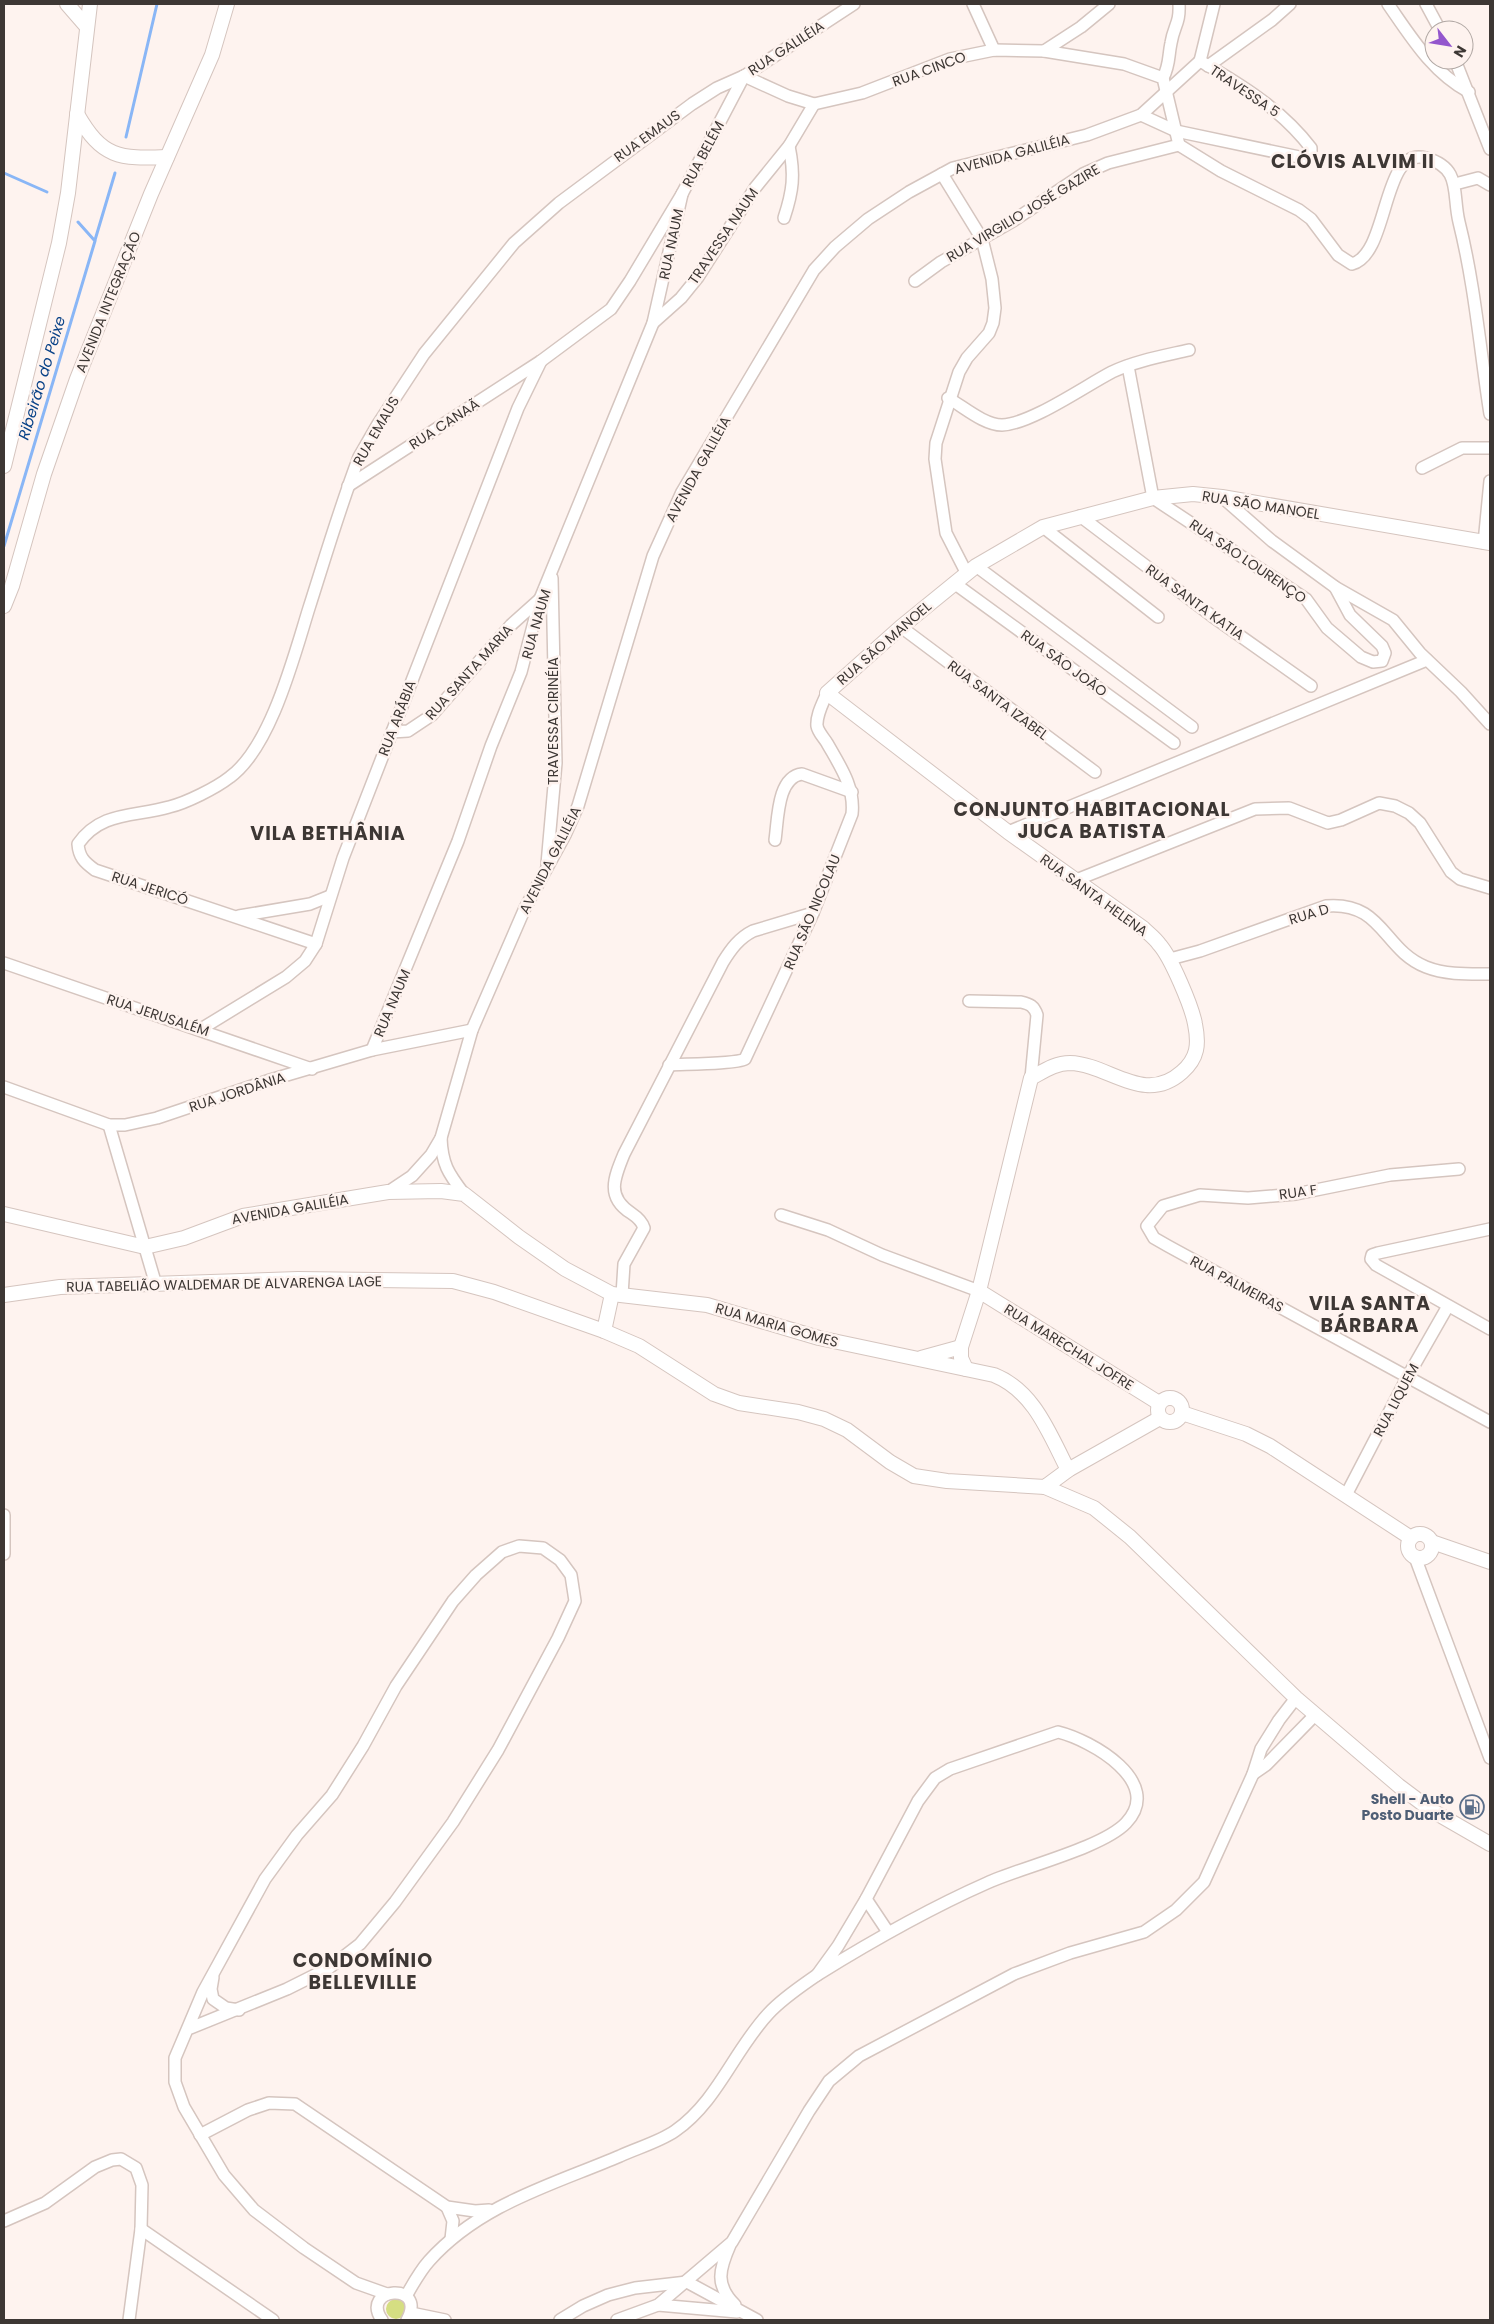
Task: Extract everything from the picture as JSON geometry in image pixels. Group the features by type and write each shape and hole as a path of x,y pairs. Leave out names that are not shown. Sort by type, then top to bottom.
{"street":[{"path":"67,4 87,27"},
{"path":"4,466 59,243 90,4"},
{"name":"AVENIDA INTEGRAÇÃO","path":"4,606 12,586 44,474 74,386 104,306 212,55 227,4"},
{"name":"RUA GALILÉIA","path":"744,76 854,4"},
{"path":"973,4 994,50"},
{"path":"1044,51 1081,27 1109,4"},
{"path":"1180,4 1180,19 1170,44 1169,65 1163,78 1165,94 1179,145 1221,171 1299,210 1315,225 1338,256 1352,264 1358,262 1368,252 1396,174 1406,162 1415,156 1435,161 1446,167 1455,184 1457,214 1478,314 1490,414"},
{"path":"1204,63 1214,4"},
{"name":"AVENIDA GALILÉIA","path":"441,1138 472,1030 525,908 578,806 653,556 682,492 814,270 835,247 868,219 909,192 953,168 1087,134 1141,115 1204,63 1272,20 1290,4"},
{"path":"1388,4 1435,66 1450,82 1469,92"},
{"path":"1426,4 1435,20"},
{"name":"RUA CINCO","path":"814,104 862,93 950,59 994,50 1044,51 1124,64 1147,70 1163,78"},
{"name":"TRAVESSA 5","path":"1176,131 1304,158 1312,154 1311,148 1281,114 1204,63"},
{"path":"1459,70 1490,149"},
{"path":"744,76 779,93 814,104"},
{"name":"RUA BELÉM","path":"541,361 611,308 630,281 682,194 744,76"},
{"name":"RUA EMAUS","path":"78,844 86,833 100,822 171,807 230,777 248,756 269,723 284,685 348,486 359,458 407,379 514,243 559,203 631,147 716,88 744,76"},
{"name":"TRAVESSA NAUM","path":"653,323 681,298 698,277 755,188 789,146 814,104"},
{"path":"77,114 88,134 102,148 114,154 126,158 167,156"},
{"path":"1141,115 1176,131"},
{"name":"RUA VIRGILIO JOSÉ GAZIRE","path":"915,280 941,262 982,240 1083,174 1108,162 1179,145"},
{"path":"784,218 792,194 794,168 789,146"},
{"path":"942,174 982,240 992,279 995,308 993,324 989,333 967,358 948,398 936,443 935,459 946,533 971,570"},
{"path":"1455,184 1478,178 1490,184"},
{"name":"RUA NAUM","path":"372,1050 454,850 491,746 521,672 540,599 653,323 682,194"},
{"path":"948,398 983,419 994,424 1003,425 1018,421 1040,411 1128,366 1189,350"},
{"name":"RUA CANAÃ","path":"348,486 541,361"},
{"name":"RUA ARÁBIA","path":"201,1029 286,977 305,961 316,944 330,896 392,732 518,408 541,361"},
{"path":"1128,366 1154,498"},
{"path":"1422,468 1462,448 1490,448"},
{"path":"1487,543 1490,481"},
{"name":"RUA SÃO MANOEL","path":"827,693 901,627 971,570 1044,527 1154,498 1193,494 1222,497 1487,543"},
{"path":"1222,497 1272,541 1335,587 1393,620 1427,660 1461,692 1490,724"},
{"name":"RUA SÃO LOURENÇO","path":"1154,498 1306,599 1327,628 1361,657 1373,662 1382,661 1385,653 1382,646 1350,615 1335,587"},
{"name":"RUA SANTA KATIA","path":"1080,516 1212,616 1311,686"},
{"path":"1044,527 1158,617"},
{"name":"RUA SÃO JOÃO","path":"971,570 1192,727"},
{"name":"TRAVESSA CIRINÉIA","path":"546,868 556,763 552,573"},
{"name":"RUA SÃO JOÃO","path":"954,583 1174,743"},
{"name":"RUA SANTA MARIA","path":"392,732 408,731 420,725 432,715 511,625 540,599"},
{"name":"RUA SANTA IZABEL","path":"901,627 1095,772"},
{"path":"1008,832 1427,660"},
{"path":"827,693 820,710 817,726 852,792"},
{"name":"RUA SANTA HELENA","path":"827,693 1008,832 1143,928 1160,944 1170,959 1194,1020 1198,1041 1196,1055 1174,1079 1160,1084 1135,1084 1125,1082 1094,1068 1072,1063 1056,1064 1031,1078"},
{"path":"775,840 783,790 788,780 794,775 802,774 852,792"},
{"name":"RUA SÃO NICOLAU","path":"669,1065 715,1062 734,1063 745,1059 814,913 852,814 852,792"},
{"path":"1076,880 1255,809 1289,808 1328,823 1341,820 1378,804 1395,806 1409,813 1420,823 1450,872 1460,879 1490,888"},
{"name":"RUA JERICÓ","path":"78,844 78,854 84,862 95,870 316,944"},
{"name":"RUA JERICÓ","path":"236,916 310,904 330,896"},
{"name":"RUA D","path":"1170,959 1200,951 1326,906 1342,905 1358,910 1373,919 1409,958 1425,967 1460,974 1490,974"},
{"path":"604,1331 617,1294 624,1264 644,1228 638,1217 617,1203 614,1195 615,1184 624,1154 723,962 735,944 745,935 754,931 814,913"},
{"name":"RUA JERUSALÉM","path":"4,963 201,1029 312,1069"},
{"path":"966,1369 961,1358 961,1347 979,1291 1031,1078 1037,1015 1034,1008 1028,1003 969,1001"},
{"name":"RUA JORDÂNIA","path":"4,1087 109,1125 125,1125 157,1118 270,1080 372,1050 472,1030"},
{"path":"109,1125 156,1284"},
{"path":"388,1192 412,1176 431,1155 441,1138"},
{"path":"441,1138 442,1158 448,1173 464,1194"},
{"name":"RUA F","path":"1146,1226 1163,1206 1200,1195 1248,1198 1296,1194 1390,1175 1459,1169"},
{"name":"AVENIDA GALILÉIA","path":"4,1214 145,1247 184,1238 242,1216 388,1192 441,1191 464,1194"},
{"name":"RUA MARIA GOMES","path":"464,1194 519,1237 565,1269 617,1294 707,1305 819,1338 915,1360 994,1375 1010,1382 1035,1407 1068,1470"},
{"path":"781,1215 828,1230 882,1255 979,1291"},
{"name":"RUA PALMEIRAS","path":"1146,1226 1154,1238 1168,1246 1490,1422"},
{"path":"1490,1229 1378,1253 1372,1256 1372,1262 1376,1265 1490,1330"},
{"name":"RUA TABELIÃO WALDEMAR DE ALVARENGA LAGE","path":"4,1295 60,1287 298,1279 453,1281 494,1292 604,1331 639,1346 714,1394 739,1403 798,1412 824,1419 847,1430 890,1462 914,1476 995,1485 1045,1486"},
{"name":"RUA MARECHAL JOFRE","path":"979,1291 1159,1403"},
{"name":"RUA LIQUEM","path":"1346,1495 1408,1376 1448,1306"},
{"path":"915,1360 961,1347"},
{"path":"1166,1398 1174,1398 1181,1404 1182,1413 1174,1422 1166,1422 1160,1418 1157,1411 1159,1403 1166,1398"},
{"path":"1182,1413 1246,1434 1270,1446 1411,1538"},
{"path":"1045,1486 1068,1470 1160,1418"},
{"path":"1045,1486 1094,1508 1130,1537 1315,1715 1431,1810 1489,1842"},
{"path":"4,1515 4,1554"},
{"path":"1411,1538 1423,1534 1432,1542 1490,1562"},
{"path":"1411,1538 1408,1547 1410,1553 1421,1559 1430,1554 1432,1542"},
{"path":"188,2029 239,2010 329,1968 360,1944 394,1902 453,1822 498,1750 558,1638 575,1602 571,1575 560,1560 543,1548 518,1546 502,1552 476,1575 452,1601 396,1686 363,1746 332,1795 297,1835 265,1879 213,1973 175,2058 175,2082 184,2107 224,2176 254,2210 304,2248 356,2283 386,2294"},
{"path":"1415,1557 1490,1758"},
{"path":"742,2312 726,2296 721,2284 724,2258 809,2111 829,2081 859,2056 890,2038 1014,1974 1070,1953 1144,1932 1176,1910 1204,1882 1269,1734 1296,1698"},
{"path":"1253,1774 1266,1765 1315,1715"},
{"path":"406,2296 427,2263 451,2238 491,2210 552,2182 674,2132 714,2094 747,2041 769,2013 816,1975 888,1932 988,1882 1108,1837 1127,1823 1135,1808 1137,1795 1134,1783 1122,1767 1092,1745 1077,1737 1058,1732 950,1768 935,1778 918,1802 866,1899 838,1946 816,1975"},
{"path":"866,1899 888,1932"},
{"path":"213,1973 211,1989 213,1999 226,2008 239,2010"},
{"path":"200,2135 248,2110 268,2102 295,2104 446,2207 475,2211 491,2210"},
{"path":"4,2221 45,2203 95,2167 112,2160 121,2159 136,2168 142,2184 140,2229 129,2320"},
{"path":"446,2207 453,2221 451,2238"},
{"path":"140,2229 274,2320"},
{"path":"617,2320 658,2305 732,2242"},
{"path":"560,2320 583,2306 608,2295 635,2288 687,2282 757,2320"},
{"path":"356,2283 377,2308 382,2320"},
{"path":"377,2308 380,2300 386,2294 393,2292 406,2296 412,2307 409,2317 445,2320"},
{"path":"658,2305 742,2312"}],"green space":[{"path":"392,2299 400,2299 406,2305 406,2313 400,2319 392,2319 386,2313 386,2305"}],"waterway":[{"path":"126,137 157,4"},
{"name":"Ribeirão do Peixe","path":"4,173 47,192"},
{"path":"95,240 115,173"},
{"name":"Ribeirão do Peixe","path":"4,546 95,241 78,222"}],"place":[{"name":"Shell - Auto Posto Duarte","path":"1472,1807"}],"district":[{"name":"CLÓVIS ALVIM II","path":"1353,161"},
{"name":"CONJUNTO HABITACIONAL JUCA BATISTA","path":"1092,820"},
{"name":"VILA BETHÂNIA","path":"328,833"},
{"name":"VILA SANTA BÁRBARA","path":"1370,1314"},
{"name":"CONDOMÍNIO BELLEVILLE","path":"363,1971"}]}
